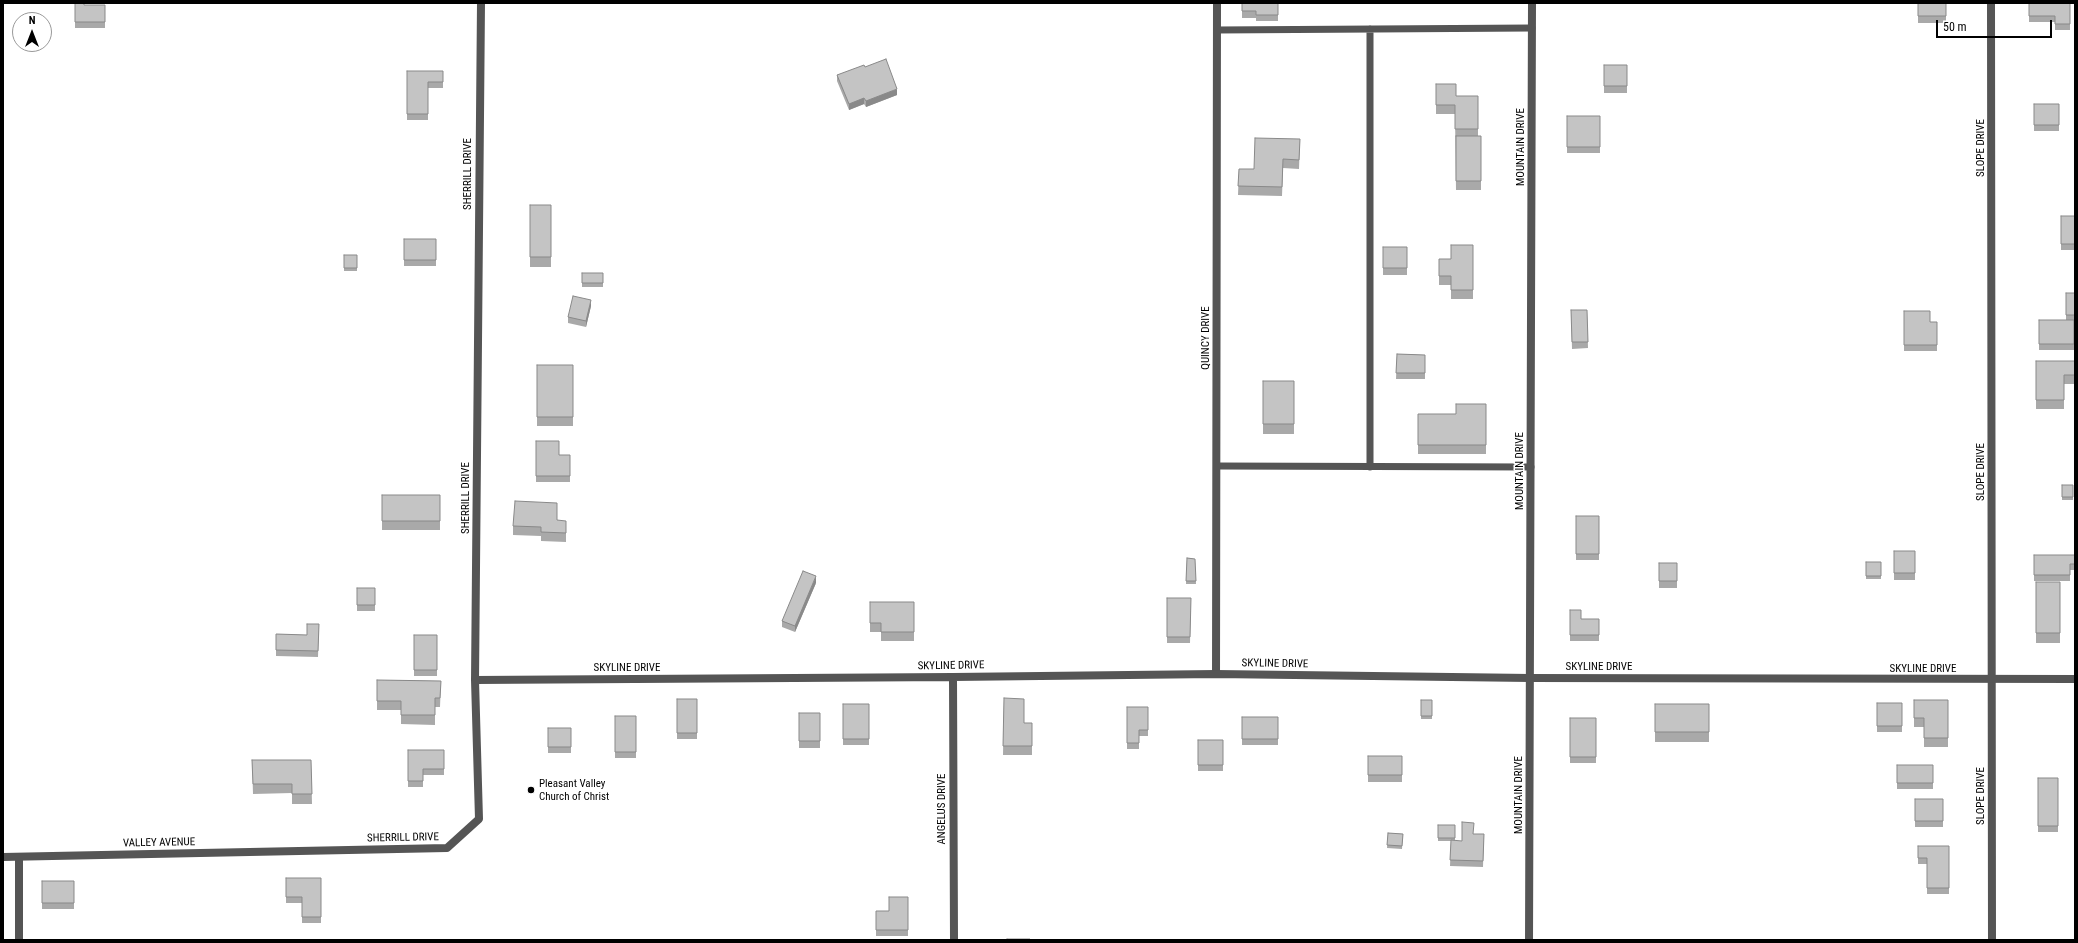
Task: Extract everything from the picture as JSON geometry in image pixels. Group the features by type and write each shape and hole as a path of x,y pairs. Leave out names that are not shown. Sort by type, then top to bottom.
{"street":[{"name":"SHERRILL DRIVE","path":"316,851 447,848 478,819 475,680 481,3"},
{"name":"QUINCY DRIVE","path":"1216,674 1217,3"},
{"name":"MOUNTAIN DRIVE","path":"1529,940 1532,3"},
{"name":"SLOPE DRIVE","path":"1992,3 1992,940"},
{"name":"SKYLINE DRIVE","path":"475,680 1216,674 1530,678 2075,679"},
{"name":"ANGELUS DRIVE","path":"953,677 954,940"},
{"name":"VALLEY AVENUE","path":"3,858 316,851"},
{"path":"18,857 19,940"}],"lane":[{"path":"1217,30 1532,28"},
{"path":"1370,29 1370,467"},
{"path":"1217,466 1531,467"}],"building":[{"path":"75,3 84,3 84,5 105,5 105,22 75,22"},
{"path":"1242,3 1278,3 1278,15 1256,15 1256,11 1242,11"},
{"path":"1918,3 1946,3 1946,16 1918,16"},
{"path":"2029,3 2070,3 2070,24 2055,24 2055,16 2029,16"},
{"path":"886,59 897,89 866,101 864,98 849,104 837,75"},
{"path":"1604,65 1627,65 1627,86 1604,86"},
{"path":"407,71 443,71 443,82 428,82 428,114 407,114"},
{"path":"1436,84 1456,84 1456,96 1478,96 1478,129 1455,129 1455,105 1436,105"},
{"path":"2034,104 2059,104 2059,125 2034,125"},
{"path":"1567,116 1600,116 1600,147 1567,147"},
{"path":"1456,136 1481,136 1481,181 1456,181"},
{"path":"1255,138 1300,139 1299,160 1283,159 1282,187 1238,186 1239,169 1254,169"},
{"path":"530,205 551,205 551,257 530,257"},
{"path":"2061,216 2075,216 2075,244 2061,244"},
{"path":"404,239 436,239 436,260 404,260"},
{"path":"1451,245 1473,245 1473,290 1451,290 1451,276 1439,276 1439,259 1451,259"},
{"path":"1383,247 1407,247 1407,268 1383,268"},
{"path":"344,255 357,255 357,268 344,268"},
{"path":"582,273 603,273 603,283 582,283"},
{"path":"2066,293 2075,293 2075,315 2066,315"},
{"path":"573,296 591,300 586,321 568,317"},
{"path":"1571,310 1587,310 1588,342 1572,342"},
{"path":"1904,311 1930,311 1930,322 1937,322 1937,345 1904,345"},
{"path":"2039,320 2074,320 2074,344 2039,344"},
{"path":"1397,354 1425,355 1425,373 1396,373"},
{"path":"2036,361 2075,361 2075,375 2064,375 2064,400 2036,400"},
{"path":"537,365 573,365 573,417 537,417"},
{"path":"1263,381 1294,381 1294,424 1263,424"},
{"path":"1456,404 1486,404 1486,445 1418,445 1418,414 1456,414"},
{"path":"536,441 559,441 559,455 570,455 570,476 536,476"},
{"path":"2062,485 2073,485 2073,497 2062,497"},
{"path":"382,495 440,495 440,521 382,521"},
{"path":"515,501 557,503 557,520 566,521 566,533 541,532 541,527 513,526"},
{"path":"1576,516 1599,516 1599,554 1576,554"},
{"path":"1894,551 1915,551 1915,573 1894,573"},
{"path":"2034,555 2075,555 2075,564 2070,564 2070,575 2034,575"},
{"path":"1187,558 1195,559 1196,581 1186,581"},
{"path":"1866,562 1881,562 1881,576 1866,576"},
{"path":"1659,563 1677,563 1677,581 1659,581"},
{"path":"803,571 816,576 795,626 782,621"},
{"path":"2036,582 2060,582 2060,633 2036,633"},
{"path":"357,588 375,588 375,605 357,605"},
{"path":"1167,598 1191,598 1190,637 1167,637"},
{"path":"870,602 914,602 914,632 881,632 881,623 870,623"},
{"path":"1570,610 1581,610 1581,619 1599,619 1599,635 1570,635"},
{"path":"307,624 319,624 318,651 276,650 276,634 307,635"},
{"path":"414,635 437,635 437,670 414,670"},
{"path":"377,680 441,681 440,698 435,698 435,715 401,715 401,701 377,701"},
{"path":"1004,698 1024,699 1024,723 1032,723 1032,746 1003,746"},
{"path":"677,699 697,699 697,733 677,733"},
{"path":"1421,700 1432,700 1432,716 1421,716"},
{"path":"1914,700 1948,700 1948,738 1924,738 1924,718 1914,718"},
{"path":"1877,703 1902,703 1902,726 1877,726"},
{"path":"843,704 869,704 869,739 843,739"},
{"path":"1655,704 1709,704 1709,732 1655,732"},
{"path":"1127,707 1148,707 1148,730 1139,730 1139,743 1127,743"},
{"path":"799,713 820,713 820,741 799,741"},
{"path":"615,716 636,716 636,752 615,752"},
{"path":"1242,717 1278,717 1278,739 1242,739"},
{"path":"1570,718 1596,718 1596,757 1570,757"},
{"path":"548,728 571,728 571,747 548,747"},
{"path":"1198,740 1223,740 1223,765 1198,765"},
{"path":"408,750 444,750 444,769 423,769 423,781 408,781"},
{"path":"1368,756 1402,756 1402,775 1368,775"},
{"path":"252,760 311,760 312,794 292,794 292,784 253,784"},
{"path":"1897,765 1933,765 1933,783 1897,783"},
{"path":"2038,778 2058,778 2058,826 2038,826"},
{"path":"1915,799 1943,799 1943,821 1915,821"},
{"path":"1462,822 1474,823 1473,834 1484,834 1483,861 1450,860 1451,840 1462,841"},
{"path":"1438,825 1455,825 1455,838 1438,838"},
{"path":"1388,833 1403,834 1402,846 1387,845"},
{"path":"1918,846 1949,846 1949,888 1927,888 1927,858 1918,858"},
{"path":"286,878 321,878 321,917 302,917 302,897 286,897"},
{"path":"42,881 74,881 74,903 42,903"},
{"path":"889,897 908,897 908,930 876,930 876,911 889,911"},
{"path":"1030,939 1030,940 1007,940"}],"place":[{"name":"Pleasant Valley Church of Christ","path":"531,790"}]}
